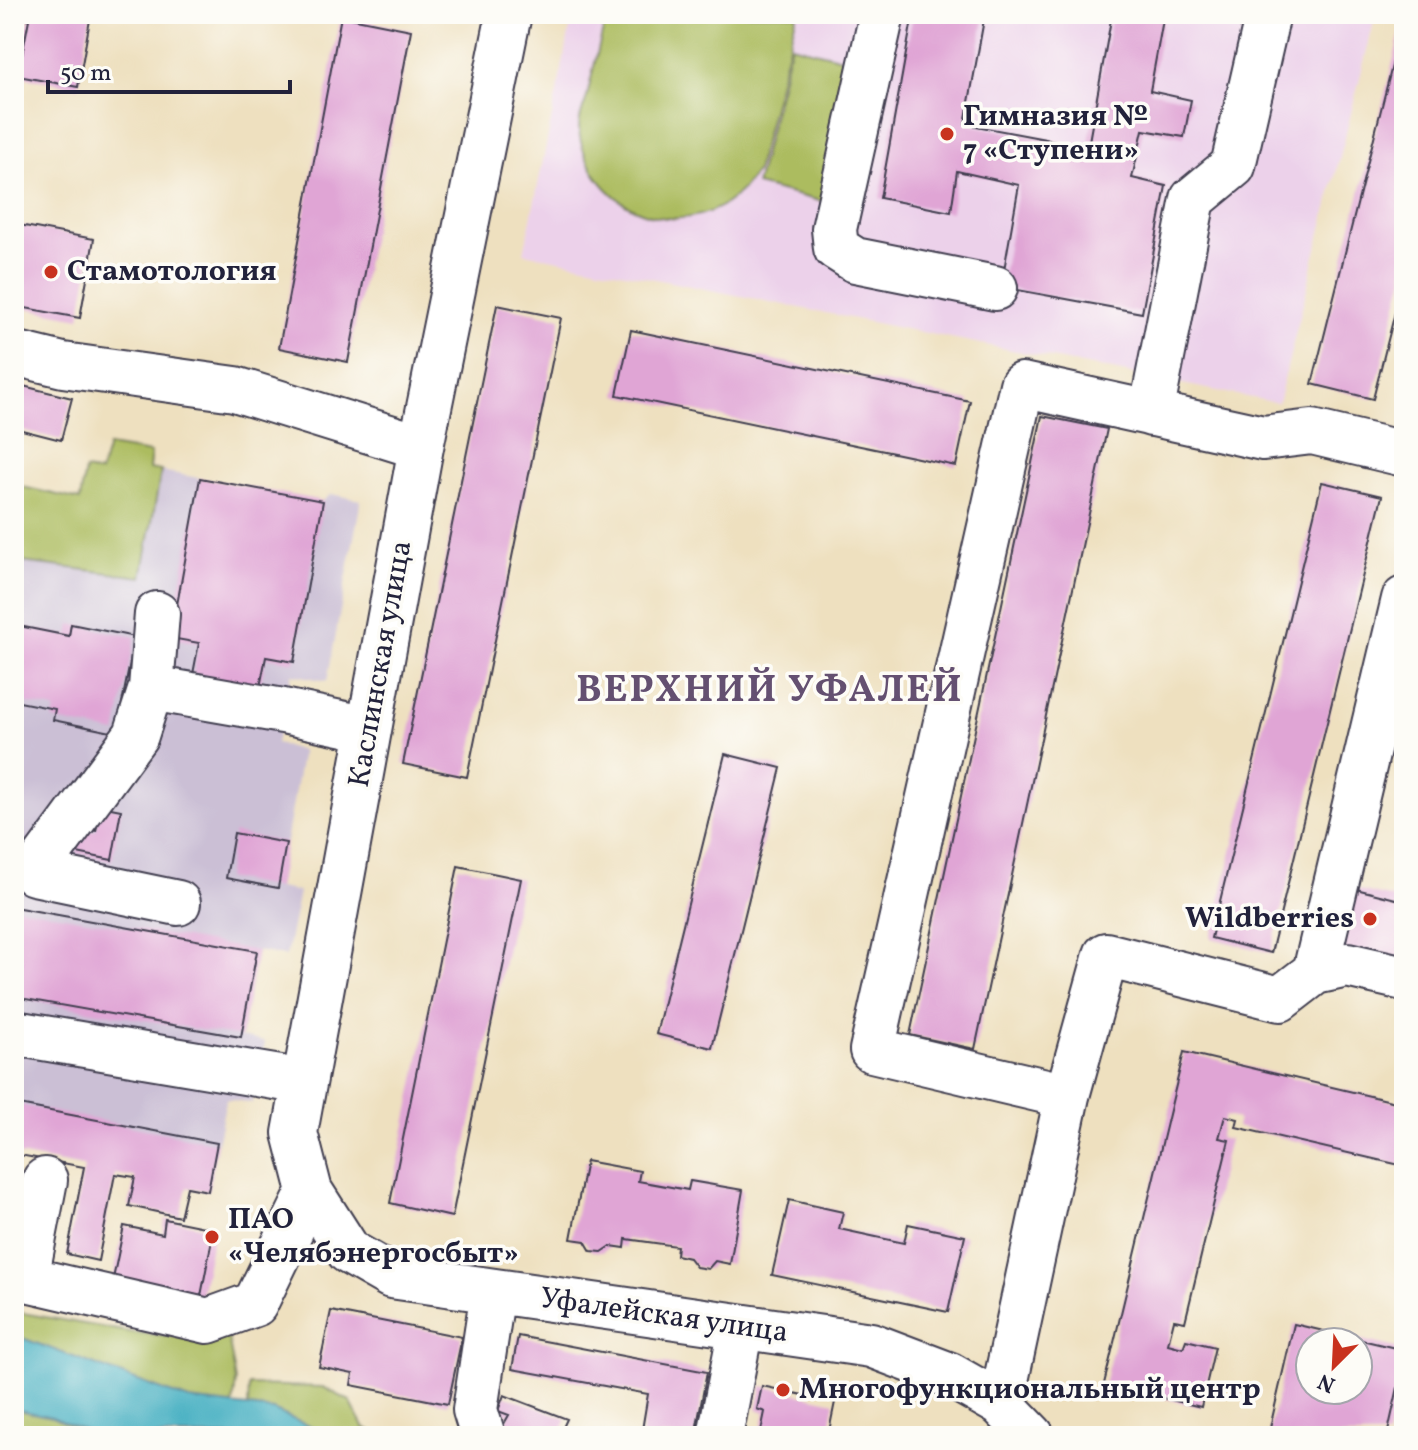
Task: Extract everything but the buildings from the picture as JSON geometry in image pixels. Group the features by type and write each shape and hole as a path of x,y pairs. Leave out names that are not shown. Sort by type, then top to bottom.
{"street":[{"name":"Каслинская улица","path":"310,1191 295,1133 421,447 509,14"},
{"path":"882,14 834,229 836,248 855,260 995,288"},
{"path":"1151,414 1193,199 1233,166 1268,14"},
{"path":"14,353 63,365 235,389 421,447"},
{"path":"1067,1096 872,1050 1022,385 1263,438 1312,432 1404,454"},
{"path":"1315,972 1404,599"},
{"path":"157,614 151,688 136,735 24,871 178,903"},
{"path":"151,688 369,729"},
{"path":"1001,1404 1067,1096 1106,955 1280,999 1315,972 1347,965 1404,978"},
{"path":"14,1033 304,1082"},
{"path":"45,1180 20,1277 208,1321 255,1304 310,1191"},
{"name":"Уфалейская улица","path":"310,1191 349,1252 391,1276 871,1345 950,1375 1001,1404 1032,1436"},
{"path":"483,1436 475,1410 493,1291"},
{"path":"720,1436 741,1327"}],"shaded area":[{"name":"Гимназия № 7 «Ступени»","path":"573,14 1376,14 1278,403 524,253"},
{"path":"161,471 323,501 331,494 361,500 327,681 292,674 276,743 302,751 278,888 299,892 286,956 257,951 241,1037 265,1042 252,1103 226,1099 208,1191 14,1154 14,561 142,577"}],"green space":[{"path":"607,14 797,14 756,172 722,206 690,217 673,218 641,212 613,195 593,170 583,149 579,123"},
{"path":"791,45 858,62 824,202 756,185"},
{"path":"108,446 151,453 149,469 161,471 142,577 14,561 14,485 80,500 85,470 100,473"},
{"path":"14,1309 129,1332 193,1338 227,1331 236,1381 233,1406 189,1400 14,1335"},
{"path":"249,1385 323,1387 350,1401 363,1427 381,1436 330,1436 273,1410 248,1407"},
{"path":"14,1409 52,1417 98,1436 14,1436"}],"water":[{"path":"14,1335 189,1400 273,1410 330,1436 98,1436 52,1417 14,1409"}],"place":[{"name":"Гимназия № 7 «Ступени»","path":"947,134"},
{"name":"Стамотология","path":"51,272"},
{"name":"Wildberries","path":"1370,919"},
{"name":"ПАО «Челябэнергосбыт»","path":"212,1237"},
{"name":"Многофункциональный центр","path":"783,1390"}],"district":[{"name":"ВЕРХНИЙ УФАЛЕЙ","path":"770,691"}]}
